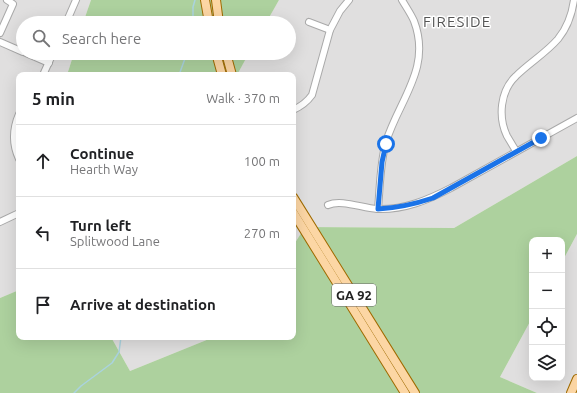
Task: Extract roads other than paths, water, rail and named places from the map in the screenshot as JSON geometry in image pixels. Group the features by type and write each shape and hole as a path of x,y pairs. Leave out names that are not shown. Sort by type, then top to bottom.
{"main road":[{"path":"205,0 208,16"},
{"path":"216,0 219,16"},
{"path":"218,60 221,72"},
{"path":"228,60 231,72"},
{"name":"GA 92","path":"296,202 415,393"},
{"name":"GA 92","path":"296,217 405,393"},
{"path":"571,393 577,379"}],"street":[{"path":"0,33 13,4 7,0"},
{"path":"69,16 76,0"},
{"path":"296,109 307,102 312,95 330,30 340,11 349,0"},
{"path":"378,209 382,162 386,144 391,128 415,77 420,53 414,21 402,0"},
{"path":"516,152 502,124 501,109 504,95 508,85 515,77 558,39 569,21 574,0"},
{"path":"309,22 330,30"},
{"path":"0,42 16,49"},
{"path":"42,60 49,63"},
{"path":"44,72 50,60"},
{"path":"328,205 333,202 340,202 360,207 378,209 397,208 416,204 433,198 577,118"},
{"path":"16,121 14,140 16,152"},
{"path":"0,222 16,214"}],"waterway":[{"path":"193,16 195,0"},
{"path":"180,72 184,60"},
{"path":"74,393 112,363 119,352 121,340"}],"district":[{"name":"FIRESIDE","path":"457,21"}]}
